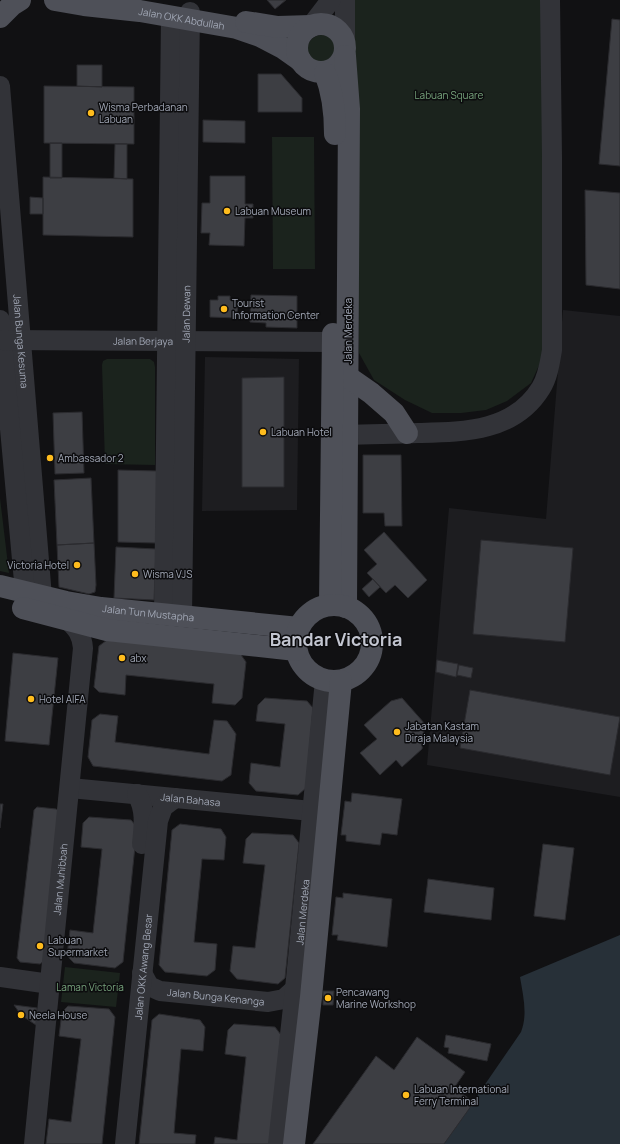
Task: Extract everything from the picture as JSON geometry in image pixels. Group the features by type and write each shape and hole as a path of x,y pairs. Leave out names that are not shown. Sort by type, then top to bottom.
{"main road":[{"path":"0,17 12,5 20,0"},
{"name":"Jalan OKK Abdullah","path":"55,0 84,5 278,27 311,26"},
{"name":"Jalan OKK Abdullah","path":"132,0 184,16 250,32 283,48 300,60"},
{"path":"325,24 339,31 343,37 345,50 337,67 324,72 317,72 310,70 300,60 297,45 304,31 311,26 325,24"},
{"name":"Jalan Merdeka","path":"338,606 347,435 348,376 349,109 345,50"},
{"name":"Jalan Merdeka","path":"324,72 331,90 335,118 333,342 338,606"},
{"path":"348,376 394,413 408,433"},
{"name":"Jalan Tun Mustapha","path":"0,586 66,602 101,608 298,628"},
{"path":"0,602 107,630 296,650"},
{"path":"338,606 357,613 365,622 370,633 372,645 369,658 362,669 353,676 333,681 315,676 306,670 296,650 298,628 311,612 320,607 338,606"},
{"name":"Jalan Merdeka","path":"294,1144 311,997 333,681"}],"street":[{"path":"311,26 331,0"},
{"name":"Jalan Merdeka","path":"345,0 345,50"},
{"path":"347,435 478,430 513,416 530,404 542,387 549,366 552,350 550,0"},
{"name":"Jalan Dewan","path":"173,615 184,16"},
{"name":"Jalan Bunga Kesuma","path":"0,86 21,340 34,594"},
{"name":"Jalan Bunga Kesuma","path":"0,320 34,594"},
{"name":"Jalan Berjaya","path":"2,340 333,342"},
{"name":"Jalan Muhibbah","path":"34,1144 84,648 80,632 75,625 67,619"},
{"name":"Jalan Merdeka","path":"278,1144 312,811 333,681"},
{"name":"Jalan Bahasa","path":"70,788 312,811"},
{"name":"Jalan OKK Awang Besar","path":"111,1144 144,821 143,807 137,794"},
{"name":"Jalan OKK Awang Besar","path":"125,1144 158,821 163,807 175,798"},
{"name":"Jalan Bunga Kenanga","path":"142,973 149,986 160,991 268,1002 284,999 295,989"},
{"path":"0,977 50,984"}],"shaded area":[{"path":"563,310 620,316 620,797 427,765 449,508 546,519"},
{"path":"205,357 299,359 297,510 202,511"},
{"path":"620,935 620,1144 444,1144 521,1032 525,1012 520,977"}],"green space":[{"name":"Labuan Square","path":"353,0 543,0 546,350 531,383 507,401 486,410 461,413 432,413 405,400 374,380 359,353"},
{"path":"322,35 332,40 337,50 332,60 322,65 312,60 307,50 312,40"},
{"path":"272,137 314,137 315,269 273,269"},
{"path":"107,359 150,359 154,362 155,465 105,464 102,365 103,361"},
{"path":"0,498 9,573 0,571"},
{"name":"Laman Victoria","path":"65,967 120,973 116,1007 61,1002"}],"building":[{"path":"267,0 286,0 275,9"},
{"path":"612,19 620,20 620,166 599,164"},
{"path":"77,65 102,65 102,87 77,86"},
{"path":"258,74 281,74 302,98 302,112 258,112"},
{"path":"44,86 134,87 134,144 44,143"},
{"path":"203,120 245,121 245,143 203,142"},
{"path":"50,143 62,143 62,178 50,178"},
{"path":"115,144 127,144 127,179 114,178"},
{"name":"Labuan Museum","path":"210,176 245,176 245,204 253,204 253,218 245,218 244,246 209,245 210,233 201,233 202,203 210,203"},
{"path":"43,177 133,179 133,237 43,235"},
{"path":"585,190 620,193 620,289 586,285"},
{"path":"30,197 43,198 43,214 30,214"},
{"path":"251,295 297,296 297,319 250,318"},
{"name":"Tourist Information Center","path":"218,296 230,296 230,300 238,301 237,318 210,317 210,300 218,300"},
{"path":"250,318 297,319 297,328 266,327 266,323 250,322"},
{"name":"Labuan Hotel","path":"284,377 284,487 242,487 242,378"},
{"path":"82,412 84,473 55,474 53,413"},
{"path":"363,455 401,455 402,526 385,526 384,513 363,513"},
{"path":"118,470 157,471 156,543 118,542"},
{"path":"91,478 94,543 57,545 54,480"},
{"path":"384,532 427,580 408,598 395,585 386,593 367,573 377,564 364,550"},
{"path":"481,540 573,548 565,642 473,634"},
{"name":"Victoria Hotel","path":"94,543 95,592 89,594 59,587 57,545"},
{"name":"Wisma VJS","path":"116,547 156,549 154,600 114,598"},
{"path":"373,579 380,587 369,597 362,589"},
{"path":"107,640 239,652 246,662 242,698 235,705 212,703 214,684 126,675 125,695 99,692 94,687 99,646"},
{"name":"Hotel AIFA","path":"13,653 58,658 49,745 5,741"},
{"path":"437,660 458,664 456,677 436,672"},
{"path":"459,665 473,668 471,678 457,675"},
{"path":"470,690 620,717 610,775 460,748"},
{"path":"265,698 307,701 313,708 306,788 298,795 256,791 249,783 251,763 280,767 285,724 256,721 258,705"},
{"name":"Jabatan Kastam Diraja Malaysia","path":"402,698 425,724 422,749 402,767 396,760 380,775 360,753 377,739 364,725 391,701"},
{"path":"100,714 118,716 115,742 209,754 214,720 227,721 236,734 231,775 222,781 93,766 88,757 92,720"},
{"path":"352,793 402,799 397,835 382,833 380,845 346,841 346,835 341,835 345,801 351,802"},
{"path":"0,804 3,804 0,828"},
{"path":"37,807 56,809 60,812 45,960 40,964 20,962 17,958 34,810"},
{"path":"89,817 131,820 137,827 123,962 115,968 74,963 67,956 70,930 93,933 102,849 81,847 83,823"},
{"path":"180,824 221,829 226,837 224,860 202,859 194,942 217,944 215,970 207,976 165,972 159,965 172,830"},
{"path":"252,833 293,835 299,843 285,978 278,984 237,979 230,971 233,946 255,948 265,865 243,863 246,839"},
{"path":"543,844 574,848 565,920 534,916"},
{"path":"428,879 494,888 491,920 424,912"},
{"path":"343,893 392,899 387,947 337,940 338,935 332,935 336,897 343,898"},
{"name":"Pencawang Marine Workshop","path":"323,991 334,991 333,1005 323,1005"},
{"name":"Neela House","path":"14,1005 37,1008 36,1025 21,1015"},
{"path":"68,1006 109,1009 115,1017 102,1144 46,1144 49,1119 71,1122 81,1039 59,1036 62,1012"},
{"path":"159,1014 200,1020 205,1027 203,1051 181,1049 174,1133 196,1135 195,1144 139,1144 152,1020"},
{"path":"234,1024 275,1027 281,1035 270,1144 214,1144 215,1137 237,1140 246,1057 225,1054 228,1030"},
{"path":"446,1035 491,1044 487,1061 448,1053 449,1048 444,1047"},
{"name":"Labuan International Ferry Terminal","path":"417,1037 465,1072 454,1088 474,1102 444,1144 313,1144 376,1056 394,1070"}],"place":[{"name":"Wisma Perbadanan Labuan","path":"91,113"},
{"name":"Labuan Museum","path":"227,211"},
{"name":"Tourist Information Center","path":"224,309"},
{"name":"Labuan Hotel","path":"263,432"},
{"name":"Ambassador 2","path":"50,458"},
{"name":"Victoria Hotel","path":"77,565"},
{"name":"Wisma VJS","path":"135,574"},
{"name":"abx","path":"122,658"},
{"name":"Hotel AIFA","path":"31,699"},
{"name":"Jabatan Kastam Diraja Malaysia","path":"397,732"},
{"name":"Labuan Supermarket","path":"40,946"},
{"name":"Pencawang Marine Workshop","path":"328,998"},
{"name":"Neela House","path":"21,1015"},
{"name":"Labuan International Ferry Terminal","path":"406,1095"}],"district":[{"name":"Bandar Victoria","path":"336,639"}]}
